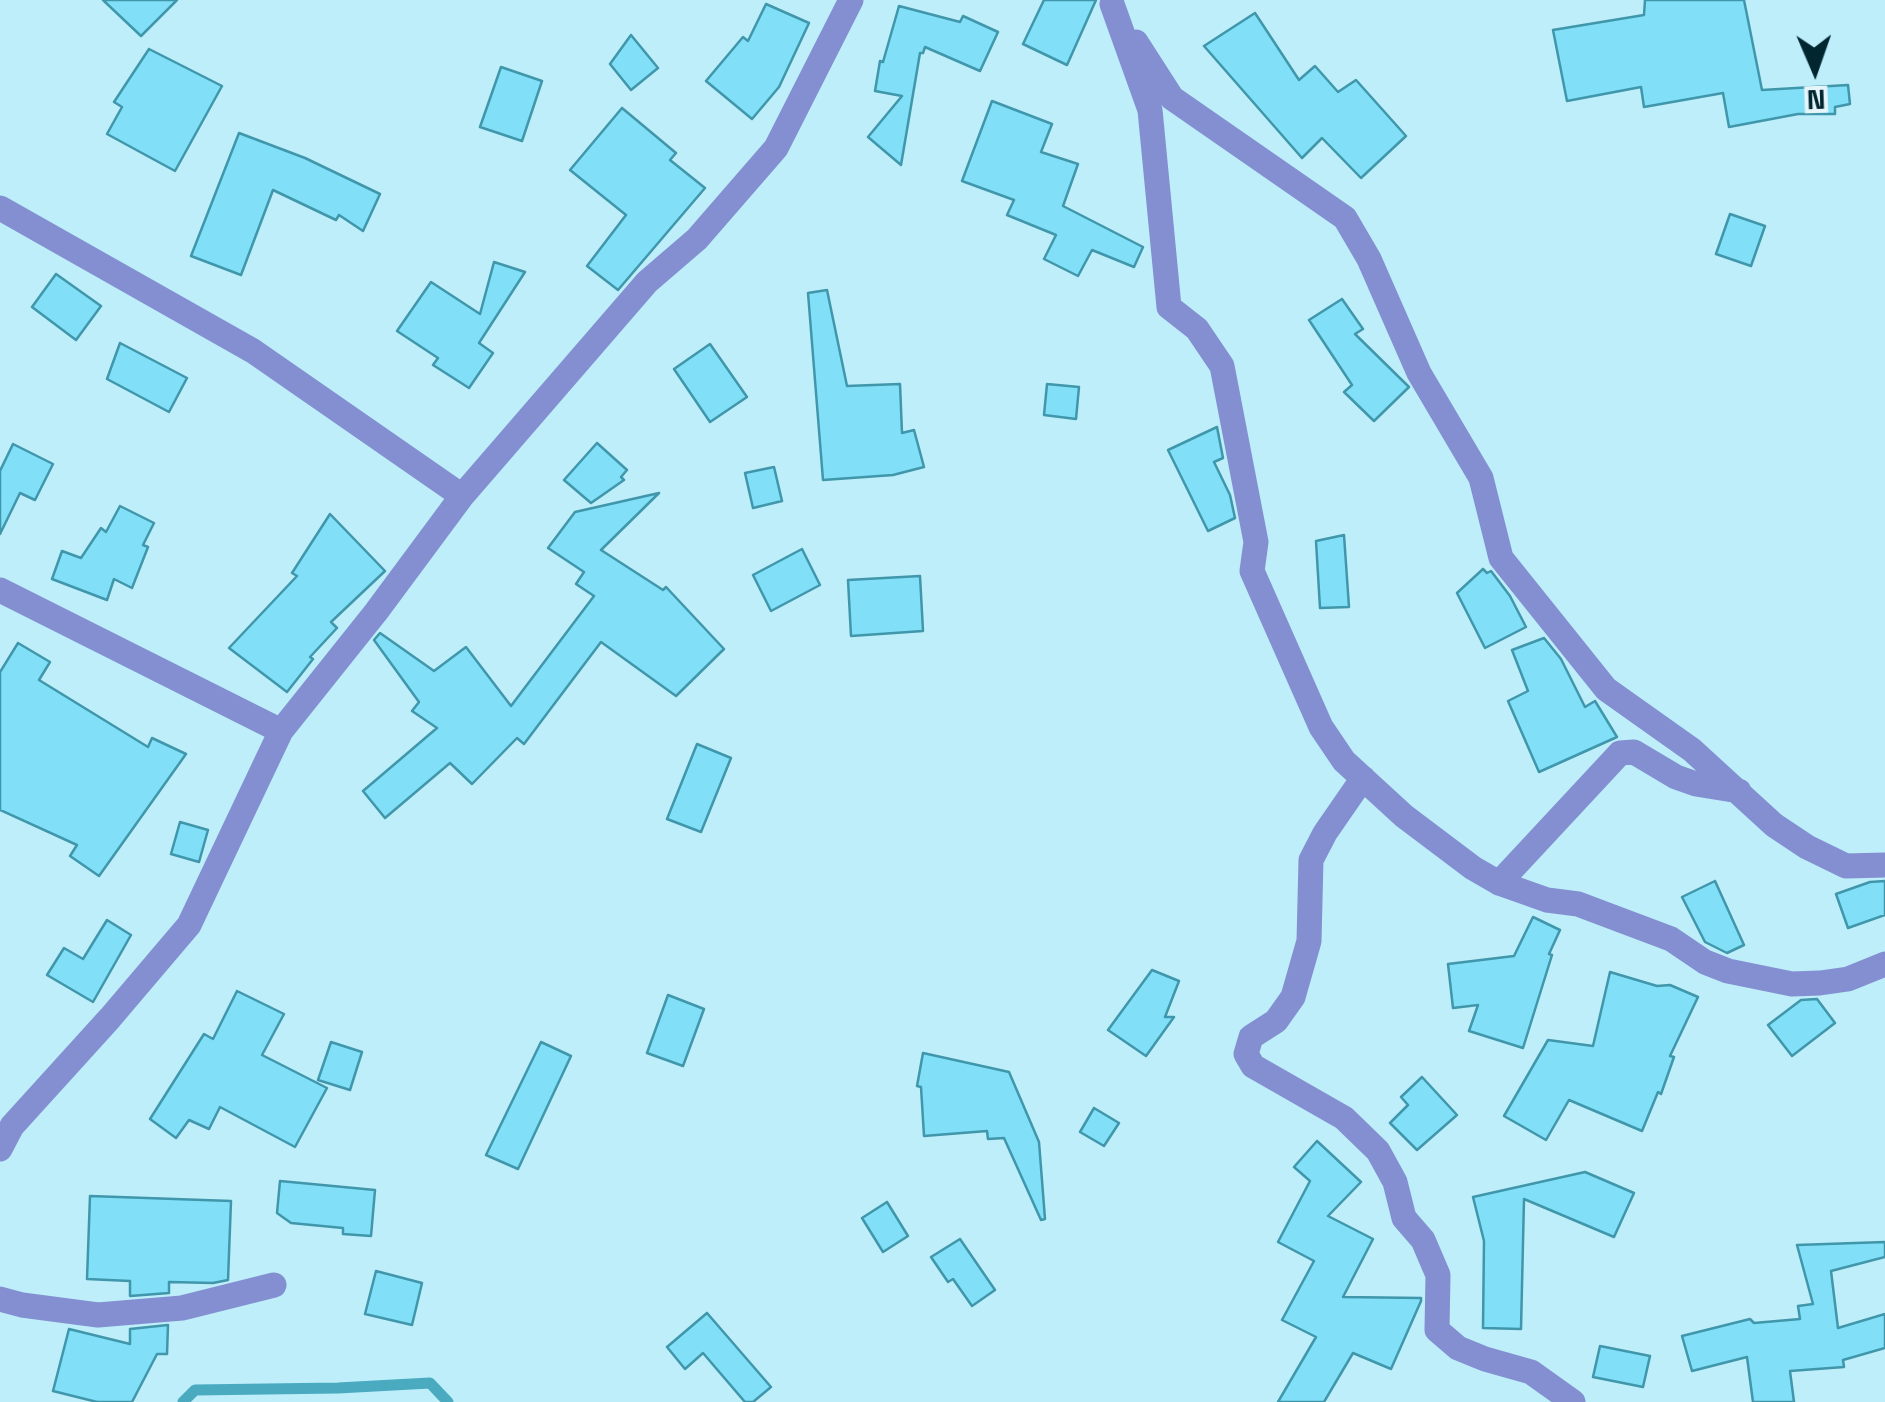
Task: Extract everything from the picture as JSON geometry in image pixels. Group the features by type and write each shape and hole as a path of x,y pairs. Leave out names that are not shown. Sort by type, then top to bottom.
{"street":[{"path":"4,1126 110,1018 188,925 281,731 462,496 647,282 697,238 776,148 851,0"},
{"path":"1110,2 1150,110 1170,307 1197,330 1222,366 1256,542 1252,570 1322,727 1344,761 1436,840 1499,882 1547,900 1578,904 1671,939 1705,962 1792,984 1848,979 1885,964"},
{"path":"1110,2 1172,98 1345,218 1369,259 1419,373 1481,478 1501,558 1606,689 1692,750 1774,825 1807,846 1846,866 1885,865"},
{"path":"0,208 253,351 462,496"},
{"path":"0,590 281,731"},
{"path":"1499,882 1620,753 1634,752 1696,784 1739,791"},
{"path":"1363,778 1324,833 1311,860 1309,941 1292,997 1276,1022 1251,1037 1246,1054 1253,1066 1344,1118 1378,1152 1395,1182 1404,1218 1424,1240 1438,1276 1436,1330 1458,1348 1484,1360 1531,1372 1573,1402"},
{"path":"0,1299 98,1315 182,1308 274,1286"}],"building":[{"path":"103,0 177,0 141,36"},
{"path":"1044,0 1096,0 1067,65 1023,44"},
{"path":"1645,0 1744,0 1762,90 1848,85 1850,104 1835,107 1835,114 1798,114 1729,127 1723,93 1644,107 1641,87 1567,101 1553,30 1644,15"},
{"path":"766,4 809,23 779,87 752,119 706,81 743,37 748,41"},
{"path":"899,6 960,22 963,16 998,32 980,71 925,47 920,53 901,165 868,137 902,96 875,91 880,61 883,62"},
{"path":"1255,13 1299,80 1315,66 1338,92 1356,80 1406,136 1361,178 1322,138 1302,158 1204,46"},
{"path":"631,35 658,68 631,90 610,64"},
{"path":"149,49 222,86 175,171 107,134 122,107 114,102"},
{"path":"501,67 542,81 522,141 480,127"},
{"path":"992,101 1052,124 1041,152 1078,164 1063,206 1143,247 1134,267 1092,250 1078,276 1044,259 1056,235 1007,215 1014,200 962,181"},
{"path":"622,108 676,153 670,160 705,188 618,290 587,266 626,215 570,170"},
{"path":"239,133 305,158 380,194 363,231 339,215 336,220 273,190 241,275 191,256"},
{"path":"1730,214 1765,226 1751,266 1716,254"},
{"path":"494,262 525,272 479,343 493,353 469,388 433,365 438,358 397,331 431,282 480,314"},
{"path":"56,274 101,306 76,340 32,307"},
{"path":"827,290 847,386 900,384 902,433 914,430 924,467 893,475 823,480 808,293"},
{"path":"1342,299 1363,329 1355,334 1409,387 1374,421 1344,392 1352,385 1309,320"},
{"path":"120,343 187,378 169,412 107,379"},
{"path":"710,344 747,397 710,422 674,369"},
{"path":"1047,384 1079,387 1076,419 1044,415"},
{"path":"1217,427 1223,458 1214,462 1230,495 1235,518 1208,531 1168,450"},
{"path":"597,443 627,470 621,477 624,480 591,503 564,480"},
{"path":"13,444 53,464 35,500 20,493 0,534 0,471"},
{"path":"774,467 782,501 753,508 745,473"},
{"path":"659,493 601,550 663,590 666,587 724,649 676,696 601,642 524,744 517,738 472,784 450,763 385,818 363,791 437,728 412,711 419,702 374,640 380,633 434,671 466,647 511,706 594,596 576,584 584,572 548,548 575,512"},
{"path":"120,506 154,523 143,545 148,547 132,588 114,579 107,600 52,579 62,551 81,558 101,528 106,532"},
{"path":"330,514 385,571 331,622 337,628 310,657 313,659 287,692 229,648 297,576 292,573"},
{"path":"1344,535 1349,607 1320,608 1316,541"},
{"path":"802,549 820,585 771,611 753,575"},
{"path":"1483,569 1491,571 1510,596 1526,627 1485,648 1457,593"},
{"path":"920,576 923,631 851,636 848,580"},
{"path":"1544,638 1561,659 1585,707 1595,701 1617,737 1539,772 1508,701 1528,691 1512,650"},
{"path":"18,643 50,662 39,680 148,747 152,738 186,754 99,876 70,856 77,845 0,810 0,672"},
{"path":"697,744 731,758 701,832 667,819"},
{"path":"180,822 208,830 199,862 171,854"},
{"path":"1715,881 1744,945 1727,953 1705,942 1682,897"},
{"path":"1885,881 1885,915 1848,928 1836,894"},
{"path":"1533,917 1560,930 1549,954 1552,955 1523,1048 1469,1031 1478,1005 1453,1008 1448,964 1514,956"},
{"path":"107,920 131,935 93,1002 47,975 64,948 83,959"},
{"path":"1152,970 1179,981 1165,1017 1174,1017 1146,1056 1108,1030"},
{"path":"1610,972 1657,986 1670,985 1698,997 1670,1056 1674,1057 1661,1094 1658,1092 1642,1131 1569,1100 1546,1140 1504,1116 1548,1040 1593,1046"},
{"path":"237,991 284,1014 262,1055 327,1088 295,1147 220,1107 209,1129 189,1120 176,1138 150,1119 204,1034 213,1039"},
{"path":"668,995 704,1009 683,1066 647,1053"},
{"path":"1817,999 1835,1023 1792,1056 1768,1025 1801,1000"},
{"path":"331,1042 362,1052 350,1090 318,1080"},
{"path":"541,1042 571,1056 518,1169 486,1155"},
{"path":"923,1053 1009,1072 1039,1142 1045,1219 1041,1220 1004,1138 988,1139 987,1131 924,1136 921,1087 917,1086"},
{"path":"1422,1077 1457,1115 1417,1150 1390,1123 1408,1105 1401,1097"},
{"path":"1094,1108 1119,1123 1104,1146 1080,1132"},
{"path":"1317,1141 1361,1182 1328,1216 1373,1239 1343,1297 1421,1301 1391,1369 1353,1353 1324,1402 1278,1402 1316,1337 1282,1320 1314,1261 1278,1242 1310,1181 1294,1167"},
{"path":"1585,1172 1634,1193 1614,1237 1524,1199 1521,1329 1483,1328 1484,1241 1473,1197"},
{"path":"280,1181 375,1190 371,1236 343,1234 343,1228 291,1223 277,1213"},
{"path":"90,1196 231,1201 228,1280 169,1282 169,1293 130,1296 130,1281 87,1279"},
{"path":"887,1202 908,1236 883,1252 862,1218"},
{"path":"960,1239 995,1290 972,1306 953,1279 948,1282 931,1257"},
{"path":"1885,1242 1885,1257 1831,1271 1838,1328 1885,1314 1885,1348 1843,1360 1844,1367 1790,1371 1794,1402 1753,1402 1747,1357 1692,1371 1682,1336 1750,1319 1754,1323 1800,1319 1798,1306 1813,1304 1797,1245"},
{"path":"376,1271 422,1283 412,1325 365,1314"},
{"path":"707,1313 771,1387 753,1402 745,1402 703,1353 685,1369 667,1347"},
{"path":"168,1325 167,1354 157,1354 132,1402 97,1402 53,1391 69,1329 130,1344 130,1329"},
{"path":"1600,1346 1650,1356 1643,1387 1593,1377"}],"waterway":[{"path":"183,1402 195,1390 430,1383 448,1402"}]}
